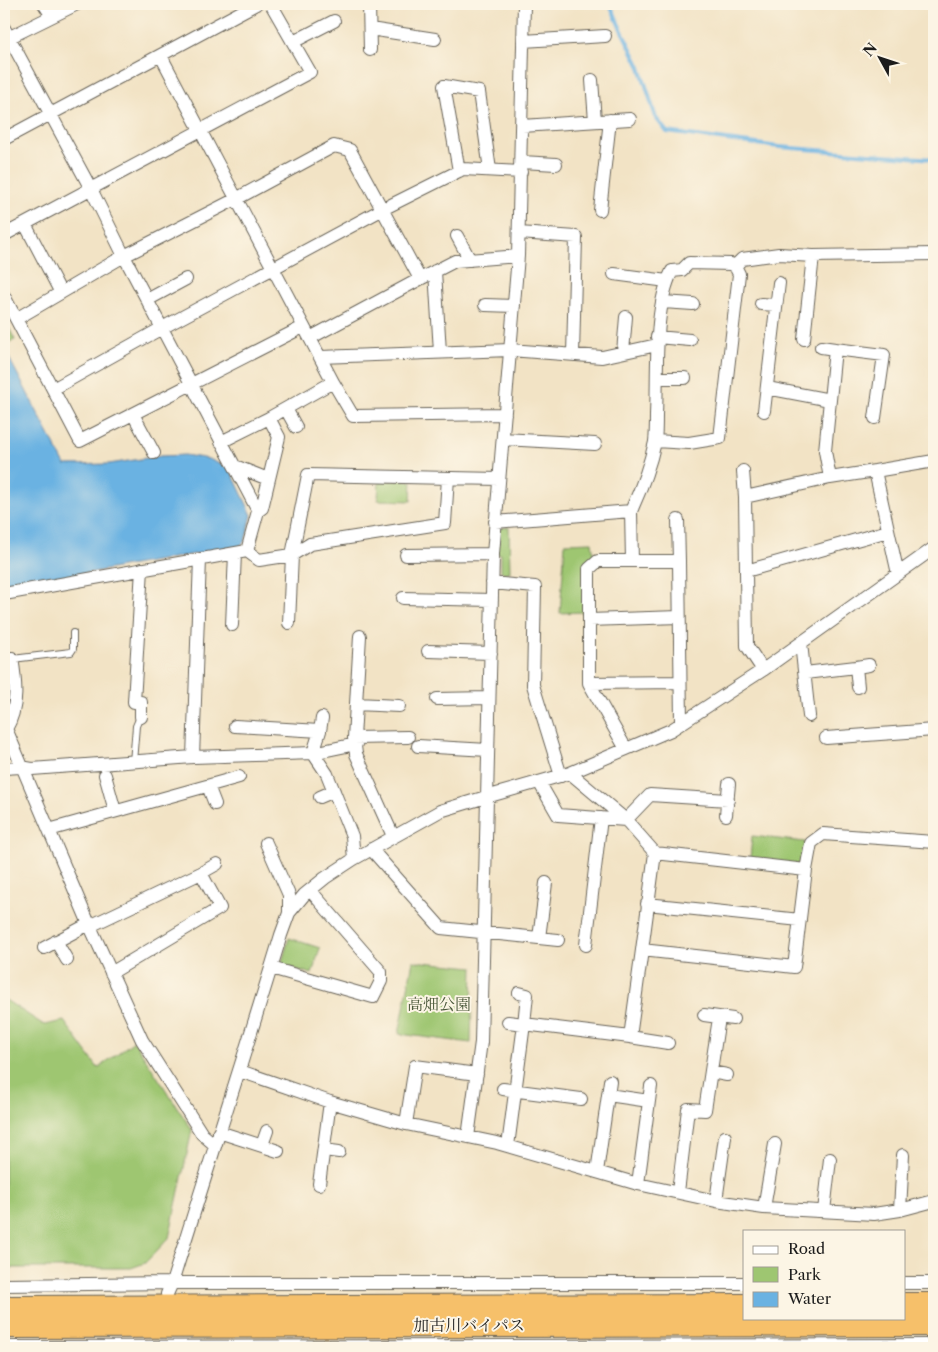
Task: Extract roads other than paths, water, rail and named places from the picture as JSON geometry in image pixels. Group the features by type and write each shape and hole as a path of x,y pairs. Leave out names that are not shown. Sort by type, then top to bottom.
{"highway":[{"path":"906,1305 934,1305"},
{"name":"加古川バイパス","path":"4,1308 743,1306"},
{"name":"加古川バイパス","path":"4,1326 934,1324"}],"street":[{"path":"44,4 52,16"},
{"path":"77,4 5,35 91,189 124,256 258,511"},
{"path":"4,139 256,4"},
{"path":"4,236 310,72 271,4"},
{"path":"369,4 370,50"},
{"path":"468,1137 481,1042 493,554 518,256 524,4"},
{"path":"293,42 334,21"},
{"path":"370,29 435,39"},
{"path":"523,42 605,36"},
{"path":"161,56 333,382 353,416 505,414"},
{"path":"592,80 595,121"},
{"path":"459,171 444,86 479,92 490,170"},
{"path":"522,126 630,119"},
{"path":"600,210 610,120"},
{"path":"16,319 124,256 334,146 350,150 420,279"},
{"path":"53,389 383,209 463,169 490,170 556,164"},
{"path":"25,224 61,293"},
{"path":"519,233 576,237 573,355"},
{"path":"457,236 470,260"},
{"path":"735,266 742,259 779,254 813,256 934,254"},
{"path":"4,296 80,441 191,385 455,262 518,256"},
{"path":"804,339 813,256"},
{"path":"632,561 631,511 640,491 655,441 658,378 657,341 667,281 672,270 682,270 688,263 731,264 735,266 738,274 720,438 689,443 655,441"},
{"path":"435,271 440,352"},
{"path":"614,274 667,281"},
{"path":"147,300 186,279"},
{"path":"764,412 779,283"},
{"path":"663,302 693,304"},
{"path":"761,304 776,305"},
{"path":"485,305 514,306"},
{"path":"623,352 626,316"},
{"path":"320,357 510,350 602,357 657,341 690,340"},
{"path":"821,347 884,355 876,412 890,407"},
{"path":"830,478 825,451 835,349"},
{"path":"658,378 685,378"},
{"path":"221,442 286,409 333,382"},
{"path":"766,388 830,400"},
{"path":"286,409 296,427"},
{"path":"133,414 154,453"},
{"path":"232,625 241,552 258,511 262,508 279,437 269,418"},
{"path":"503,439 594,444"},
{"path":"745,497 830,478 934,461"},
{"path":"235,466 268,479"},
{"path":"743,471 747,646 763,670"},
{"path":"875,471 898,574"},
{"path":"289,623 292,555 308,475 499,479"},
{"path":"4,594 241,552 259,560 292,555 310,544 444,523 448,478"},
{"path":"495,522 631,511"},
{"path":"678,520 681,723"},
{"path":"746,571 888,530"},
{"path":"289,913 310,890 354,859 440,811 566,774 671,730 763,670 934,548"},
{"path":"406,555 493,554"},
{"path":"193,758 188,711 200,559"},
{"path":"626,748 589,682 589,569 598,561 679,561"},
{"path":"140,716 141,702 134,702 142,569"},
{"path":"492,583 535,587 533,685 566,774 626,820 655,853 806,870"},
{"path":"403,598 492,600"},
{"path":"589,620 679,617"},
{"path":"360,636 356,704 356,754 393,836"},
{"path":"801,643 809,716"},
{"path":"428,650 491,653"},
{"path":"8,659 15,699 12,720 5,727 21,767 142,1040 202,1134 215,1146"},
{"path":"805,674 862,666 858,687"},
{"path":"589,682 679,682"},
{"path":"437,699 489,698"},
{"path":"356,704 399,706"},
{"path":"235,726 321,725 313,753 327,774 352,836 354,859"},
{"path":"826,738 862,741 908,726 934,730"},
{"path":"4,768 21,767 32,769 193,758 313,753 355,741 408,737"},
{"path":"418,746 488,750"},
{"path":"106,776 115,810"},
{"path":"49,830 115,810 239,777"},
{"path":"539,782 558,815 626,820"},
{"path":"726,815 729,784"},
{"path":"208,786 215,804"},
{"path":"320,798 334,791"},
{"path":"626,820 650,795 728,800"},
{"path":"586,945 595,918 601,818"},
{"path":"642,950 794,968 811,843 823,834 934,842"},
{"path":"169,1288 240,1072 289,913 289,895 266,843"},
{"path":"371,849 441,928 558,940"},
{"path":"630,1037 655,853"},
{"path":"44,948 217,864"},
{"path":"111,972 220,908 201,873"},
{"path":"539,938 546,883"},
{"path":"271,968 373,997 381,981 381,972 310,890"},
{"path":"647,904 800,920"},
{"path":"56,941 67,960"},
{"path":"508,1146 509,1089 524,1024 527,995 518,993"},
{"path":"704,1015 733,1019"},
{"path":"678,1192 688,1109 705,1110 719,1018"},
{"path":"508,1022 668,1043"},
{"path":"406,1124 415,1066 477,1074"},
{"path":"240,1072 330,1102 406,1124 508,1146 638,1184 716,1201 764,1208 874,1214 900,1210 934,1200"},
{"path":"711,1072 727,1075"},
{"path":"597,1172 610,1081"},
{"path":"638,1184 651,1086"},
{"path":"509,1089 580,1099"},
{"path":"608,1094 649,1101"},
{"path":"319,1184 330,1102"},
{"path":"262,1146 266,1131"},
{"path":"219,1132 278,1151"},
{"path":"716,1201 725,1137"},
{"path":"764,1208 775,1144"},
{"path":"324,1150 339,1152"},
{"path":"900,1210 903,1155"},
{"path":"824,1211 830,1158"},
{"path":"4,1285 169,1288 743,1283"},
{"path":"906,1283 934,1283"},
{"path":"4,1348 91,1348 144,1344 934,1345"}],"lane":[{"path":"8,659 71,652 73,649 73,633"},
{"path":"133,762 136,726 140,716"}],"water":[{"path":"7,354 65,465 109,464 160,456 185,455 209,459 230,469 252,515 245,541 240,546 4,588 4,355"}],"waterway":[{"path":"610,4 640,67 656,118 667,132 779,147 934,159"}],"park label":[{"name":"高畑公園","path":"439,1004"}]}
